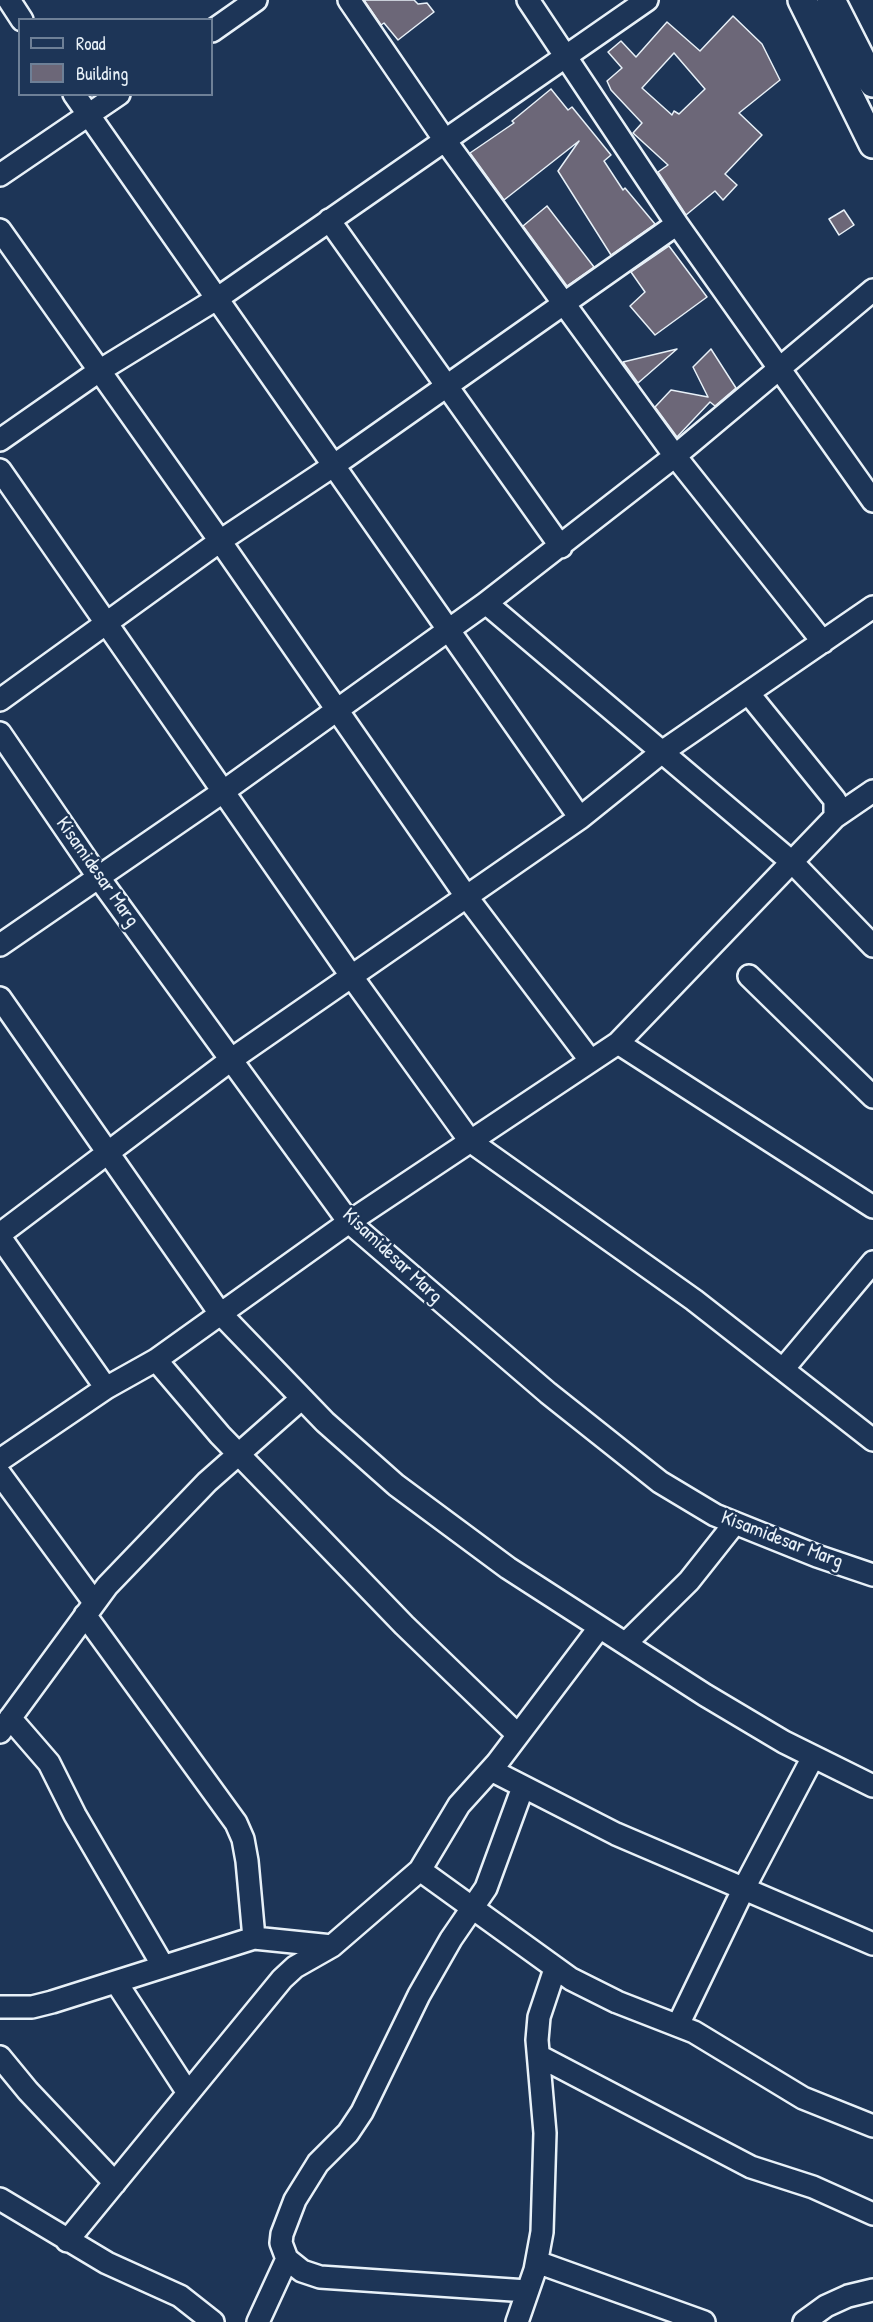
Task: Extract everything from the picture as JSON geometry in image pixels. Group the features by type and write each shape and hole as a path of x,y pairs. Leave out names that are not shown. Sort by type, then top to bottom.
{"main road":[{"path":"801,0 873,144"},
{"path":"831,0 871,74"}],"street":[{"path":"9,0 21,18"},
{"path":"213,30 256,0"},
{"path":"349,0 444,139 675,456 823,642"},
{"path":"528,0 677,225 873,501"},
{"path":"0,440 99,371 218,298 565,54 647,0"},
{"path":"75,96 580,818"},
{"path":"0,175 116,96"},
{"path":"328,220 561,547"},
{"path":"0,700 104,622 333,466 677,225"},
{"path":"0,230 337,708 466,896 590,1060"},
{"path":"0,945 224,790 561,547 675,456 873,290"},
{"path":"0,470 352,977 470,1141 694,1300 784,1368 873,1440"},
{"path":"486,603 793,863 873,946"},
{"path":"106,1388 0,1235 108,1150 232,1059 580,818 662,752 873,607"},
{"path":"749,694 835,800 835,817"},
{"name":"Kisamidesar Marg","path":"0,733 99,878 349,1222 383,1254 548,1393 660,1482 690,1502 735,1523 873,1575"},
{"path":"0,1461 106,1388 156,1360 219,1312 349,1222 618,1043 835,817 873,791"},
{"path":"748,976 873,1097"},
{"path":"0,998 219,1312 301,1399 396,1485 508,1568 705,1695 813,1757 873,1786"},
{"path":"618,1043 873,1207"},
{"path":"784,1368 873,1262"},
{"path":"156,1360 238,1453 404,1625 518,1735"},
{"path":"163,1966 75,1815 48,1763 5,1725 89,1608 162,1527 238,1453 301,1399"},
{"path":"0,1474 236,1823 243,1839 247,1861 254,1938"},
{"path":"626,1643 689,1581 735,1523"},
{"path":"67,2241 282,1979 295,1967 332,1946 420,1870 453,1812 491,1770 599,1628"},
{"path":"678,2025 744,1888 813,1757"},
{"path":"491,1770 616,1834 873,1944"},
{"path":"523,1786 496,1865 475,1908 451,1939 419,1995 362,2112 348,2133 318,2163 295,2200 282,2234 281,2243 287,2259 302,2271 341,2280 527,2291"},
{"path":"420,1870 475,1908 555,1969 617,2002 678,2025 721,2046 803,2098 873,2126"},
{"path":"0,2007 32,2007 254,1938 332,1946"},
{"path":"517,2322 537,2262 544,2210 545,2153 538,2056 538,2017 555,1969"},
{"path":"116,1982 188,2093"},
{"path":"538,2056 751,2167 813,2187 873,2214"},
{"path":"0,2057 28,2091 115,2182"},
{"path":"0,2199 107,2264 180,2296 213,2322"},
{"path":"258,2322 287,2259"},
{"path":"537,2262 704,2322"},
{"path":"804,2322 826,2306 848,2296 873,2290"}],"building":[{"path":"364,0 414,0 418,4 427,3 434,12 398,40 384,23 381,25"},
{"path":"733,16 762,44 780,80 739,113 762,135 725,174 737,185 723,200 715,191 686,215 658,172 668,165 633,133 642,123 611,90 607,81 622,68 608,52 621,41 636,57 667,22 700,51","holes":["674,53 705,89 679,114 674,111 672,115 642,88"]},
{"path":"551,89 568,110 572,107 611,155 604,161 623,190 625,188 655,224 611,255 558,171 579,141 504,200 470,153 514,123 512,121"},
{"path":"547,206 594,267 567,286 523,226"},
{"path":"844,210 854,225 839,235 829,219"},
{"path":"669,246 707,297 655,335 630,306 645,292 631,272"},
{"path":"677,349 638,383 623,362"},
{"path":"711,349 736,388 715,406 710,402 677,437 655,407 671,390 708,397 693,367"}]}
